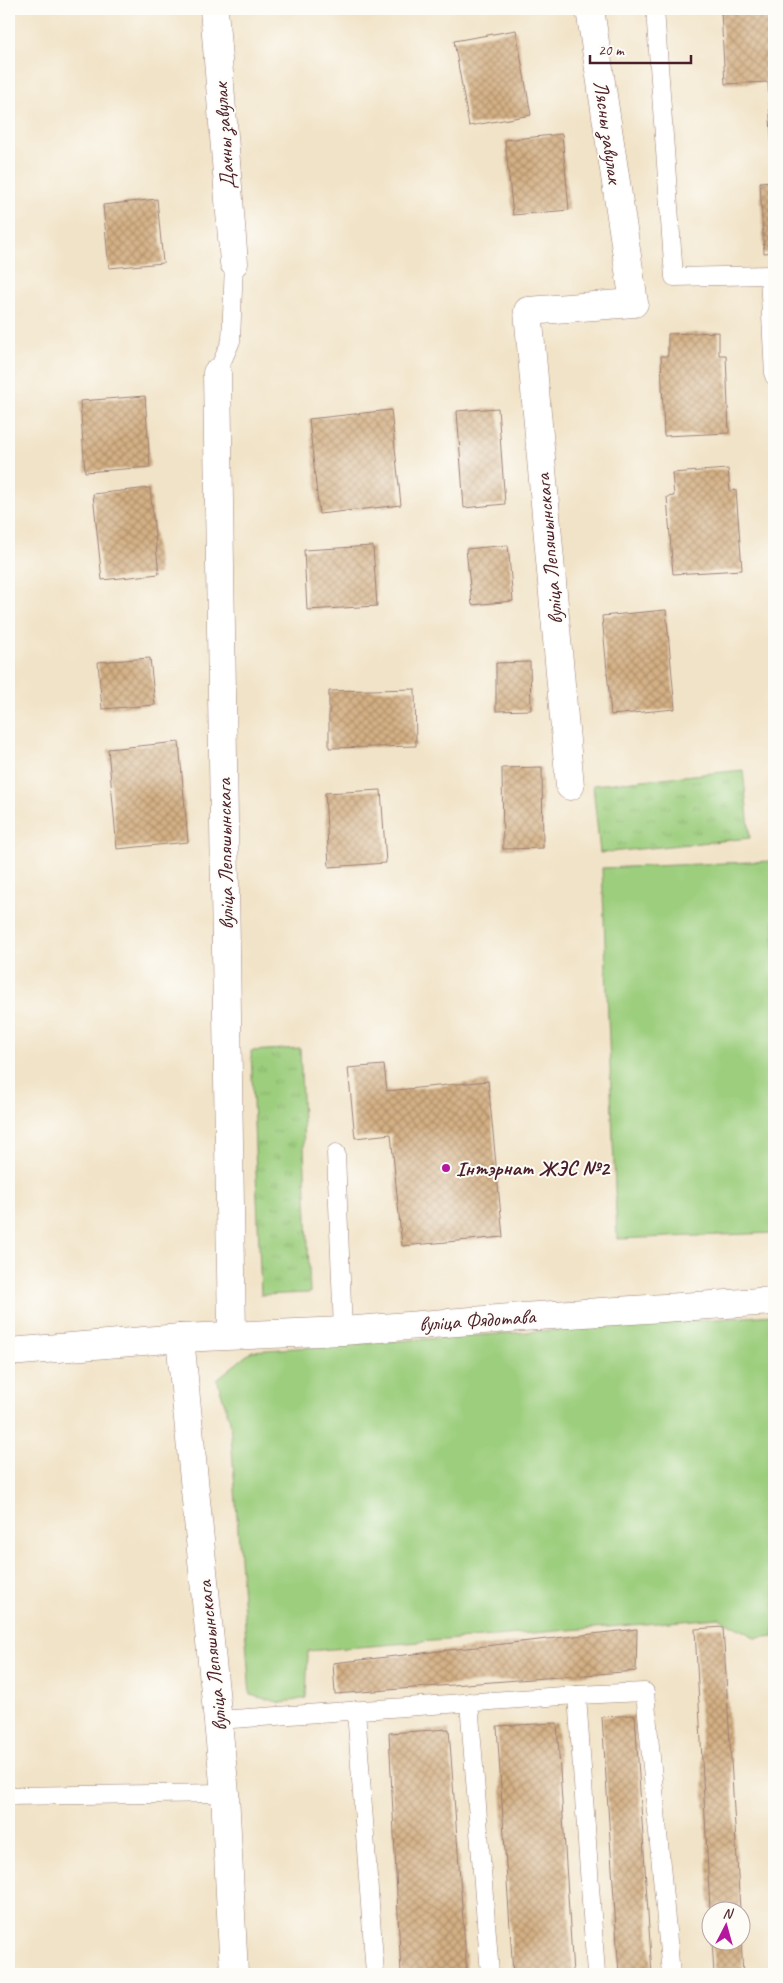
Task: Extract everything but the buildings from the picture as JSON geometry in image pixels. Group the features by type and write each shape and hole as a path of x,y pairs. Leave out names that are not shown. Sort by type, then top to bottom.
{"street":[{"name":"Дачны завулак","path":"214,9 234,263"},
{"name":"Лясны завулак","path":"528,311 634,303 590,9"},
{"name":"вуліца Лепяшынскага","path":"528,311 570,786"},
{"name":"вуліца Лепяшынскага","path":"217,374 232,1335"},
{"name":"вуліца Фядотава","path":"9,1352 180,1338 343,1331 522,1317 774,1301"},
{"name":"вуліца Лепяшынскага","path":"180,1338 225,1793 234,1974"}],"lane":[{"path":"655,9 674,277 771,275 774,376"},
{"path":"217,374 231,341 234,263"},
{"path":"336,1153 343,1331"},
{"path":"218,1720 469,1702 645,1692 671,1974"},
{"path":"577,1695 596,1974"},
{"path":"469,1702 490,1974"},
{"path":"356,1710 375,1974"},
{"path":"9,1796 225,1793"}],"green space":[{"path":"743,770 750,838 600,853 593,785"},
{"path":"774,861 774,1233 617,1239 602,868"},
{"path":"300,1048 310,1293 261,1295 251,1051"},
{"path":"774,1315 774,1636 756,1638 719,1618 308,1651 306,1698 282,1703 250,1695 230,1421 217,1379 252,1351"}],"place":[{"name":"Інтэрнат ЖЭС №2","path":"446,1168"}]}
